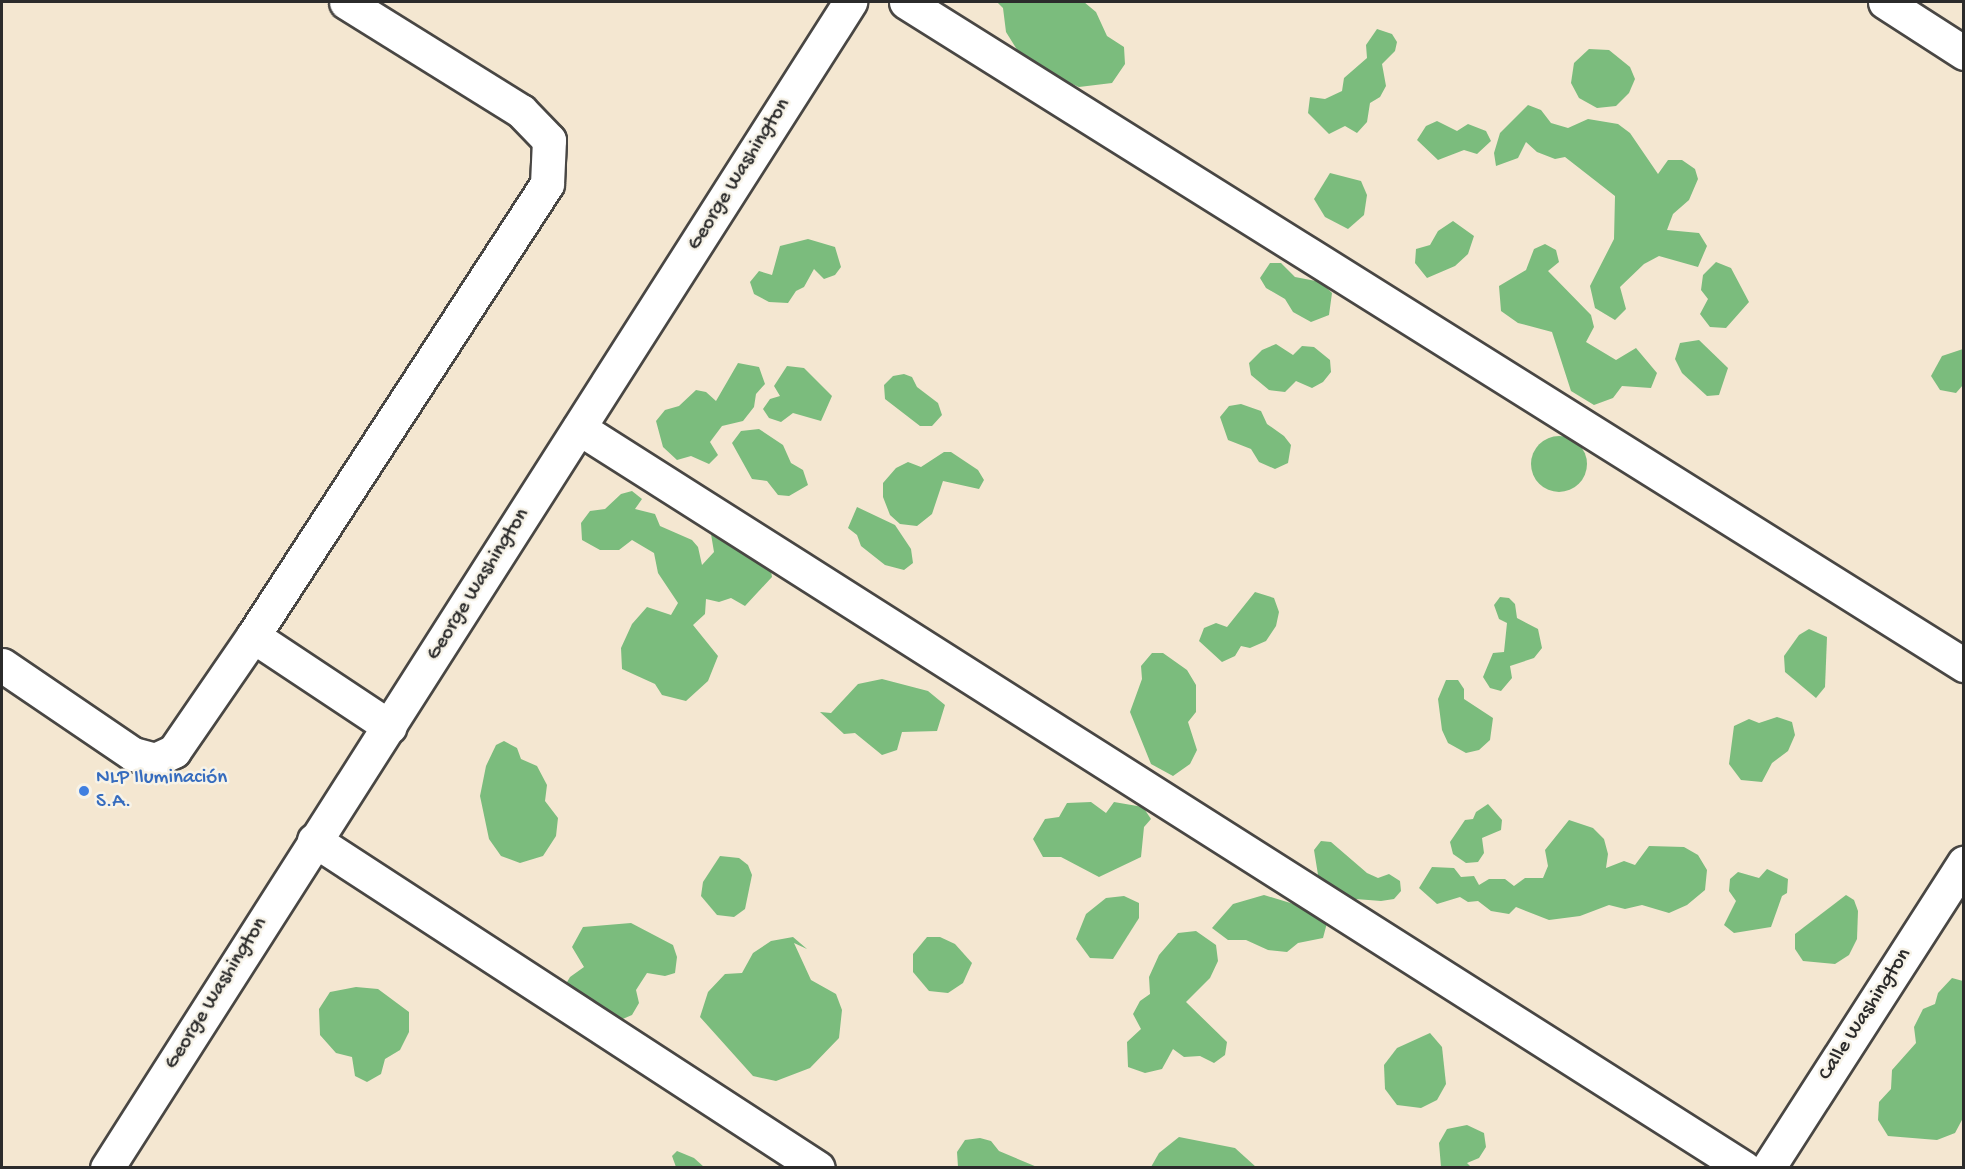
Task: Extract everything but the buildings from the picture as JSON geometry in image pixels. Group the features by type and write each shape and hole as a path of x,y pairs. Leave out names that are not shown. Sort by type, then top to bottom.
{"street":[{"path":"2,665 133,754 155,760 174,751 253,636 547,184 549,140 521,111 346,2"},
{"name":"George Washington","path":"107,1167 314,840 390,727 850,2"},
{"path":"906,2 1964,665"},
{"path":"1885,2 1964,53"},
{"path":"579,428 1744,1167"},
{"path":"253,636 390,727"},
{"path":"314,840 818,1167"},
{"name":"Calle Washington","path":"1768,1167 1964,862"}],"green space":[{"path":"997,2 1084,2 1096,12 1107,36 1124,47 1125,64 1112,83 1079,87 1026,64 1006,32 1003,8"},
{"path":"1377,29 1392,34 1397,42 1395,51 1382,64 1386,86 1380,97 1370,103 1367,122 1357,133 1345,126 1329,134 1308,113 1310,97 1325,99 1342,91 1344,78 1367,58 1366,45"},
{"path":"1589,49 1609,50 1630,67 1635,79 1629,93 1616,106 1597,108 1579,98 1571,83 1574,63"},
{"path":"1528,105 1541,110 1551,123 1568,128 1588,119 1618,124 1630,133 1658,174 1668,160 1682,160 1695,169 1698,179 1689,200 1673,214 1667,230 1699,233 1707,246 1698,267 1659,256 1644,264 1620,287 1626,309 1615,320 1595,308 1590,286 1614,239 1615,196 1565,157 1555,159 1537,152 1526,142 1518,158 1496,166 1494,153 1500,133"},
{"path":"1437,121 1457,131 1468,124 1486,131 1491,141 1477,154 1464,150 1438,160 1417,140 1426,126"},
{"path":"1330,173 1361,181 1367,195 1364,215 1348,229 1325,217 1314,199"},
{"path":"1453,221 1474,236 1468,254 1455,266 1427,278 1415,263 1416,249 1430,245 1438,231"},
{"path":"808,239 835,247 841,267 835,275 824,279 814,269 804,287 796,291 788,303 769,302 754,294 750,282 759,271 772,275 780,246"},
{"path":"1545,244 1556,250 1559,262 1548,271 1591,315 1594,327 1586,342 1616,360 1636,348 1657,373 1651,388 1622,386 1613,398 1594,405 1571,391 1552,332 1518,323 1501,311 1499,286 1526,270 1534,249"},
{"path":"1716,262 1731,268 1749,302 1726,328 1710,327 1700,314 1708,299 1701,290 1703,275"},
{"path":"1270,263 1281,263 1295,277 1321,282 1332,293 1329,315 1311,322 1293,312 1285,299 1266,288 1260,278"},
{"path":"1699,340 1728,368 1719,395 1707,396 1682,373 1675,359 1680,343"},
{"path":"1276,344 1293,355 1302,346 1314,347 1330,360 1331,372 1323,382 1312,388 1296,381 1285,392 1269,390 1251,375 1249,363 1262,350"},
{"path":"1963,349 1963,385 1956,393 1940,390 1931,376 1942,356"},
{"path":"738,363 759,367 765,384 756,394 754,407 743,421 722,426 710,442 718,455 709,464 691,456 677,460 663,447 656,421 665,410 679,406 696,390 706,392 716,401"},
{"path":"787,366 804,368 832,396 821,421 793,413 781,422 769,418 763,409 770,399 780,396 774,386"},
{"path":"904,374 912,377 917,387 938,403 942,415 932,426 920,426 885,399 884,385 893,376"},
{"path":"1241,404 1261,411 1267,424 1284,436 1291,445 1288,463 1275,469 1259,462 1251,449 1228,440 1220,417 1229,406"},
{"path":"759,429 783,445 791,463 803,470 808,485 789,496 778,495 767,481 752,479 732,443 741,431"},
{"path":"1559,436 1570,438 1579,444 1585,453 1587,464 1585,475 1579,484 1570,490 1559,492 1548,490 1539,484 1533,475 1531,464 1533,453 1539,444 1548,438"},
{"path":"944,452 951,452 978,470 984,480 979,489 943,481 932,514 917,526 900,524 890,515 883,497 883,483 896,468 908,462 921,467"},
{"path":"632,491 642,499 635,509 655,514 660,526 692,540 698,547 702,565 714,552 709,522 724,504 737,508 751,525 770,564 772,577 745,606 731,598 719,602 706,599 705,614 693,625 718,656 708,681 686,701 662,695 655,684 622,669 621,648 632,624 647,607 671,615 678,603 658,573 654,553 632,540 619,550 600,550 582,540 581,523 590,511 605,509 621,494"},
{"path":"857,507 895,525 911,549 913,563 904,570 885,565 861,546 857,535 848,528"},
{"path":"1255,592 1274,598 1279,612 1276,626 1266,641 1250,648 1241,646 1235,656 1222,662 1199,641 1204,628 1216,623 1227,627"},
{"path":"1500,597 1509,598 1515,604 1517,618 1538,629 1542,648 1534,658 1510,666 1512,678 1501,691 1490,688 1483,677 1493,653 1504,652 1507,623 1499,619 1494,605"},
{"path":"1809,629 1827,637 1825,687 1816,698 1785,672 1784,656 1799,635"},
{"path":"1152,653 1163,653 1187,670 1196,685 1196,712 1188,722 1197,750 1190,764 1173,776 1151,764 1130,712 1142,679 1141,666"},
{"path":"882,679 928,691 945,705 937,731 902,732 897,750 882,755 855,733 844,734 820,712 831,713 858,684"},
{"path":"1446,680 1458,680 1464,689 1464,699 1493,718 1490,740 1479,750 1466,753 1448,743 1442,730 1438,699"},
{"path":"1777,717 1792,722 1795,735 1788,751 1772,763 1762,782 1741,780 1729,764 1734,726 1749,719 1759,723"},
{"path":"504,741 517,748 521,759 537,766 547,785 545,801 558,818 556,836 543,856 520,863 501,856 489,839 480,796 486,766 496,745"},
{"path":"1091,802 1106,813 1114,802 1143,807 1151,819 1144,827 1141,857 1099,877 1061,857 1043,857 1033,839 1045,819 1059,817 1067,803"},
{"path":"1488,804 1502,820 1501,830 1482,838 1484,853 1478,862 1466,863 1453,854 1450,842 1465,820 1473,819 1476,812"},
{"path":"1569,820 1593,828 1604,839 1608,854 1606,868 1624,861 1635,865 1649,846 1684,847 1698,855 1707,870 1705,890 1687,905 1669,913 1642,905 1625,909 1609,905 1580,916 1549,920 1516,907 1509,914 1491,911 1478,901 1468,902 1460,897 1437,904 1419,888 1432,867 1454,868 1461,877 1474,876 1479,885 1489,879 1505,879 1514,886 1525,878 1543,878 1548,866 1545,850"},
{"path":"1321,841 1331,842 1367,873 1378,878 1389,874 1400,881 1401,891 1394,899 1381,901 1343,898 1319,881 1314,850"},
{"path":"720,856 739,858 748,865 752,875 745,909 734,917 717,915 701,896 703,882"},
{"path":"1767,869 1788,879 1787,893 1782,896 1771,927 1734,933 1724,925 1736,901 1729,891 1730,879 1738,872 1759,878"},
{"path":"1264,895 1297,905 1306,902 1319,910 1327,923 1323,938 1298,943 1287,952 1268,950 1246,940 1228,940 1212,928 1233,904"},
{"path":"1846,895 1854,900 1858,911 1857,939 1849,955 1835,964 1803,961 1795,949 1795,934"},
{"path":"1124,896 1139,903 1139,918 1113,959 1090,958 1076,939 1086,914 1106,898"},
{"path":"631,923 673,945 677,957 675,973 665,976 647,973 636,990 639,1003 632,1015 618,1021 560,994 570,977 584,967 572,947 583,927"},
{"path":"1196,931 1216,945 1218,961 1210,978 1186,1002 1227,1042 1225,1055 1214,1063 1200,1056 1184,1057 1173,1049 1162,1069 1145,1073 1128,1067 1127,1042 1141,1029 1133,1014 1140,1001 1150,994 1149,977 1159,955 1178,933"},
{"path":"793,937 807,949 794,943 811,980 836,994 842,1010 839,1038 810,1068 776,1081 753,1076 700,1017 708,992 725,974 742,973 753,953 771,941"},
{"path":"927,937 940,937 955,944 972,963 963,983 948,993 929,991 913,972 913,954"},
{"path":"1952,978 1963,981 1963,1118 1955,1133 1937,1140 1888,1136 1878,1120 1879,1102 1891,1089 1892,1070 1916,1043 1914,1027 1923,1009 1935,1004 1938,993"},
{"path":"356,987 378,989 409,1012 409,1032 400,1050 385,1059 381,1074 367,1082 355,1076 352,1057 336,1053 320,1035 319,1009 330,992"},
{"path":"1430,1033 1442,1047 1446,1084 1437,1100 1421,1108 1397,1105 1385,1089 1384,1065 1397,1048"},
{"path":"1467,1125 1484,1133 1486,1147 1479,1158 1467,1163 1471,1167 1441,1167 1439,1143 1447,1129"},
{"path":"1179,1137 1235,1148 1256,1167 1151,1167 1159,1153"},
{"path":"980,1138 991,1141 999,1151 1037,1167 958,1167 957,1152 965,1140"},
{"path":"677,1151 694,1158 704,1167 676,1167 672,1156"}],"place":[{"name":"NLP Iluminación S.A.","path":"84,791"}]}
